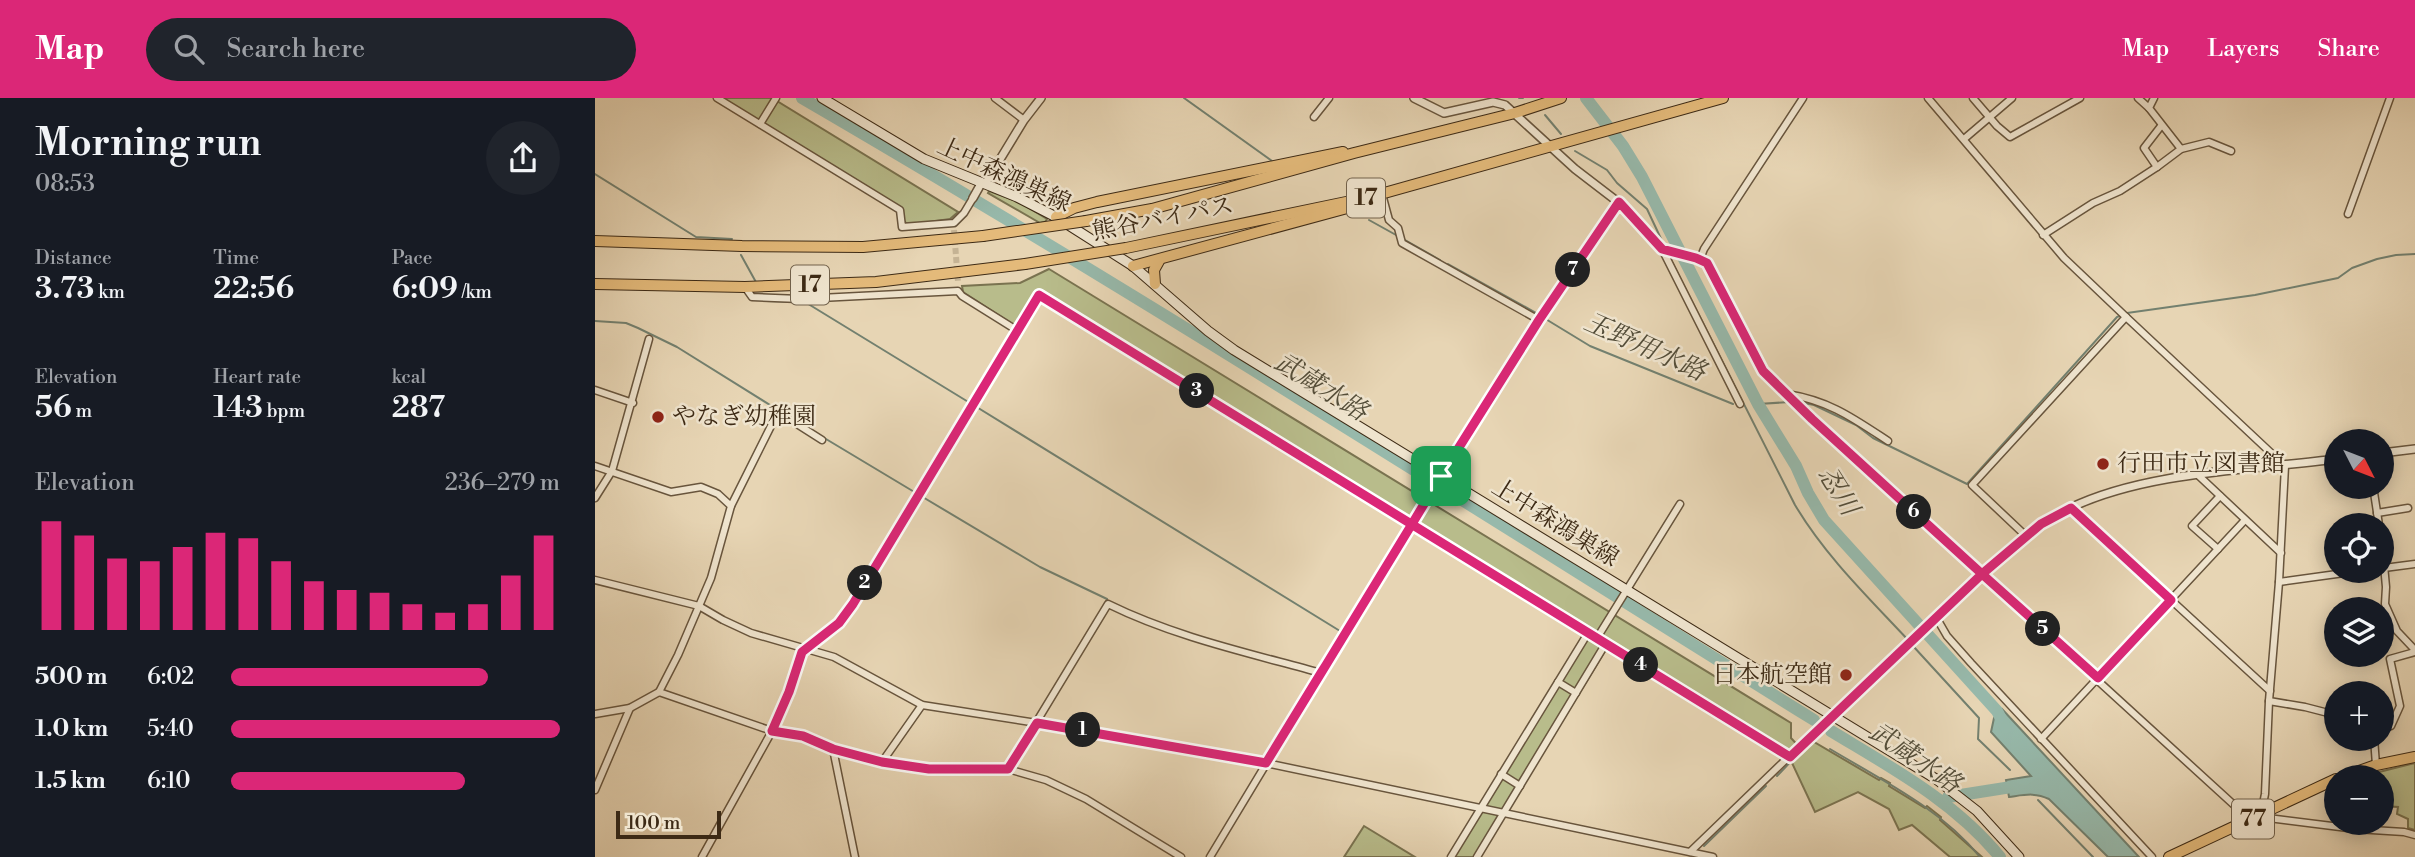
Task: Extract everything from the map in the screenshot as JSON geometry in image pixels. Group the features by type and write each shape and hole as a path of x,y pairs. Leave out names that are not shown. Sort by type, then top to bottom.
{"main road":[{"name":"上中森鴻巣線","path":"822,98 915,154 1056,218 1133,266 1234,350 1439,479 1947,786 1993,827 2019,857"},
{"name":"熊谷バイパス","path":"595,241 863,247 983,236 1086,221 1152,209 1354,153 1515,113 1561,98"},
{"name":"熊谷バイパス","path":"595,284 745,287 876,282 1025,264 1126,248 1383,194 1723,98"},
{"name":"17","path":"1056,218 1074,208 1097,202 1336,152 1354,153"},
{"name":"17","path":"1133,266 1348,209 1370,197"},
{"path":"1155,284 1154,270 1159,261"},
{"path":"2376,765 2415,757"},
{"name":"77","path":"2169,857 2324,785"}],"street":[{"path":"717,98 899,209 902,227 954,226 1041,98"},
{"path":"760,124 776,98"},
{"path":"995,98 1024,120"},
{"path":"1314,117 1329,98"},
{"path":"1414,98 1444,113 1500,102 1550,147 1619,202 1662,249 1740,404"},
{"path":"1698,258 1803,98"},
{"path":"1928,98 2064,258 2285,466 2265,794 2260,816"},
{"path":"1973,98 2010,137 2080,98"},
{"path":"1964,139 2012,98"},
{"path":"2138,98 2181,149"},
{"path":"2149,108 2154,98"},
{"path":"2348,214 2390,98"},
{"path":"2157,167 2144,148 2161,126"},
{"path":"2043,235 2093,203 2120,191 2181,149 2209,142 2231,151"},
{"path":"1383,194 1389,220 1398,228 1402,243 1539,320"},
{"path":"1210,857 1429,495 1539,320 1619,202"},
{"path":"1662,249 1698,258 1707,263 1763,371 2245,815 2415,835"},
{"path":"958,282 958,291 962,296 1018,331"},
{"path":"745,287 752,297 800,299 958,291"},
{"path":"702,857 772,731 802,652 839,623 853,604 1039,295 1790,757"},
{"path":"2026,536 1972,485 2126,317"},
{"path":"595,498 612,471 649,339"},
{"path":"595,390 633,403"},
{"path":"1785,393 1840,409 1888,441"},
{"path":"595,714 631,708 659,692 711,578 731,506 778,412 821,440"},
{"path":"2394,452 2415,449"},
{"path":"1694,855 1830,717 1982,574 2041,524 2108,493 2198,475 2324,461"},
{"path":"595,466 671,492 701,487 718,494 731,506"},
{"path":"2198,475 2281,553"},
{"path":"2218,549 2192,526 2220,496"},
{"path":"2375,499 2377,513 2408,508"},
{"path":"1597,638 1680,504"},
{"path":"2071,508 2270,691"},
{"path":"2041,739 2245,520"},
{"path":"2394,567 2415,564"},
{"path":"2279,582 2324,576"},
{"path":"595,580 699,606 751,633 834,657 922,705 1266,763 1713,857"},
{"path":"2384,583 2389,616 2397,631 2415,651 2390,659 2400,706 2394,719"},
{"path":"1008,769 1108,604 1141,620 1185,635 1321,673"},
{"path":"1935,619 1955,645 2152,857"},
{"path":"1451,857 1588,633"},
{"path":"1477,857 1606,643"},
{"path":"1558,682 1576,693"},
{"path":"659,692 772,731 803,736 833,749 882,762 929,769 1008,769 1046,780 1086,799 1181,857"},
{"path":"2269,701 2324,712"},
{"path":"882,762 922,705"},
{"path":"595,790 631,708"},
{"path":"833,749 855,857"},
{"path":"2375,751 2376,765"},
{"path":"1501,774 1520,786"}],"green space":[{"path":"722,98 772,98 958,212 950,219 908,225 904,221 902,208"},
{"path":"989,191 1019,202 1047,219 1040,223 988,193"},
{"path":"1049,269 1791,723 1791,738 1803,751 1814,742 1879,780 1881,778 1890,783 1889,786 1925,808 1927,806 1982,857 1950,857 1912,825 1899,830 1889,809 1858,792 1815,812 1792,763 1800,755 1793,749 1788,753 1610,643 1479,857 1449,857 1585,633 1410,519 1040,293 1017,327 963,292 962,286 1020,283"},
{"path":"2415,763 2415,830 2408,828 2408,819 2397,814 2398,807 2394,807 2394,768"},
{"path":"1364,826 1415,857 1344,857"}],"shaded area":[{"path":"2002,709 2139,857 2108,857 2049,799 2034,795 2009,797 2006,780 2031,776 1991,732 1994,718"}],"waterway":[{"name":"武蔵水路","path":"802,98 1184,327 1814,720"},
{"name":"玉野用水路","path":"1184,98 1272,161"},
{"name":"忍川","path":"1586,98 1623,146 1642,177 1758,404 1796,466 1824,520 1997,711 2006,728"},
{"path":"1545,115 1561,134"},
{"path":"1575,151 1607,170 1617,183 1647,209 1663,243"},
{"path":"595,174 696,237 732,239"},
{"name":"玉野用水路","path":"1369,220 1396,235"},
{"name":"玉野用水路","path":"1405,240 1440,260"},
{"path":"2127,313 2255,295 2338,278 2352,268 2377,259 2415,254"},
{"path":"741,255 757,284"},
{"name":"玉野用水路","path":"1669,256 1795,505 1834,560 1909,641"},
{"name":"玉野用水路","path":"1448,264 1538,314"},
{"path":"766,301 805,302 970,403"},
{"path":"1799,402 1814,405 1856,425 1873,438 1967,484 2117,317 2122,315"},
{"name":"玉野用水路","path":"1544,318 1590,346 1733,404"},
{"path":"595,321 626,323 638,328 677,347 778,410"},
{"path":"1758,404 1790,402"},
{"path":"975,406 1340,631"},
{"path":"816,433 916,493"},
{"path":"921,496 1040,567 1107,599"},
{"name":"玉野用水路","path":"1913,646 1979,718 1978,739 2010,770"},
{"name":"武蔵水路","path":"1831,731 1899,772 1942,802 1982,837 2000,857"},
{"path":"1803,749 1812,742"},
{"path":"1830,749 1929,810 1980,857"},
{"path":"1777,776 1798,754"},
{"path":"1948,797 2024,785"},
{"path":"1704,846 1766,786"},
{"name":"玉野用水路","path":"2038,800 2093,857"}],"tunnel":[{"path":"954,230 958,282"}],"place":[{"name":"やなぎ幼稚園","path":"658,417"},
{"name":"行田市立図書館","path":"2103,464"},
{"name":"日本航空館","path":"1846,675"}],"route":[{"path":"1441,476 1419,513 1412,524 1266,763 1037,723 1008,769 929,769 882,762 833,749 803,736 772,731 802,652 839,623 853,604 1039,295 1319,466 1412,524 1790,757 1982,574 2098,678 2171,600 2071,508 2041,524 1982,574 1763,371 1707,263 1662,249 1619,202 1539,320 1441,476"}]}
